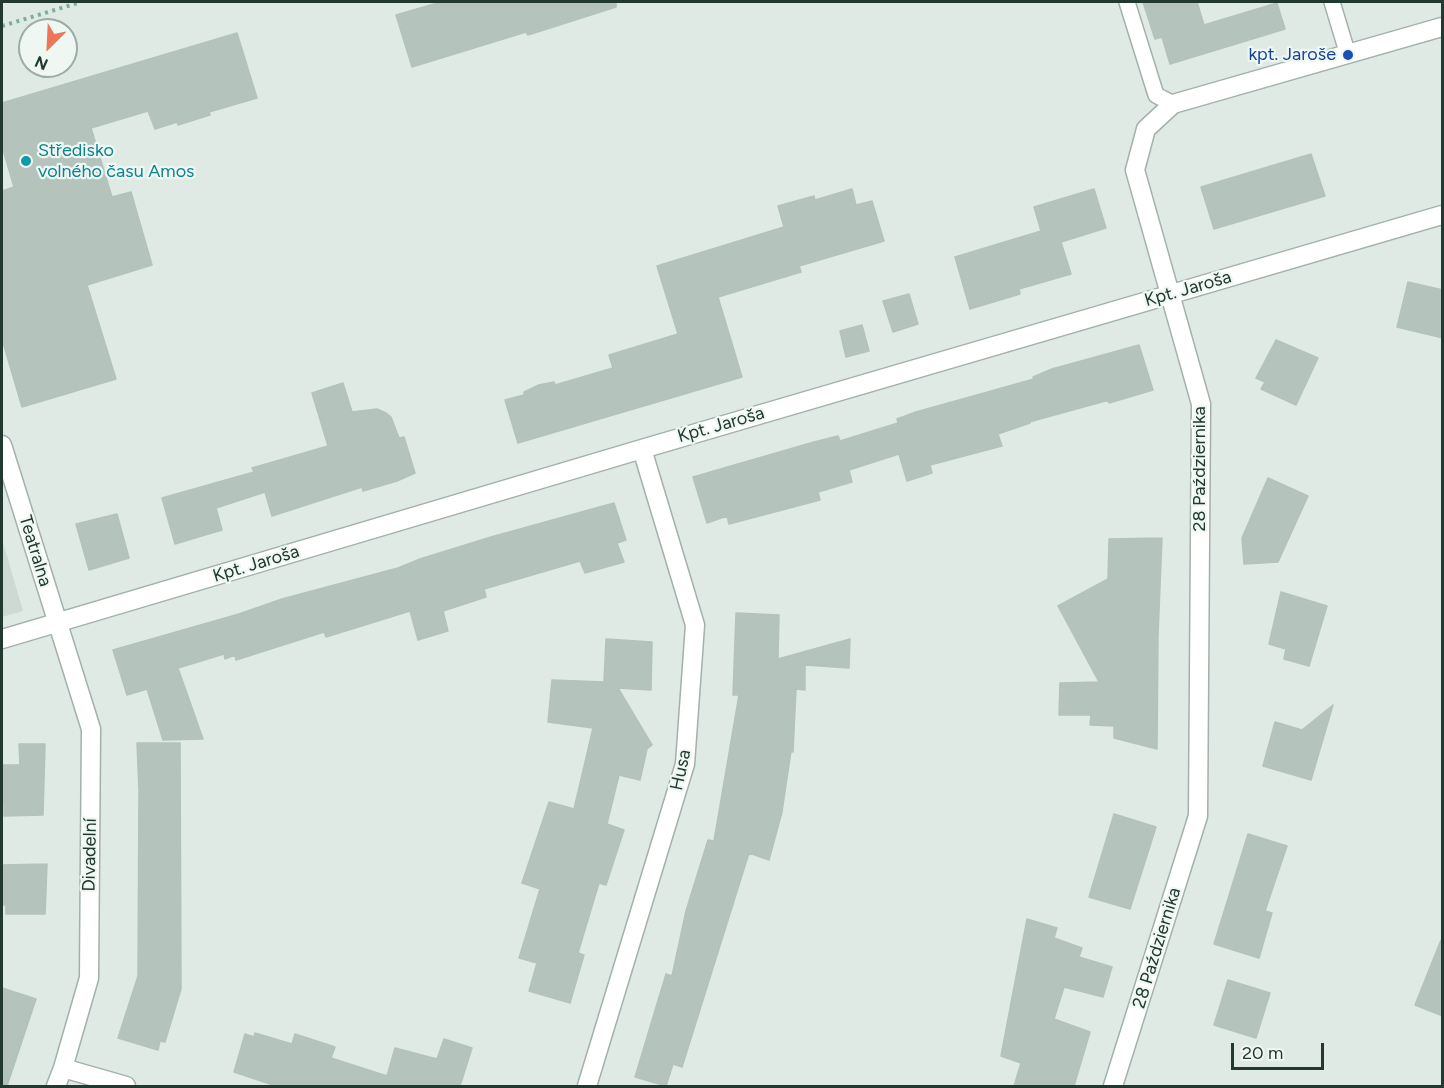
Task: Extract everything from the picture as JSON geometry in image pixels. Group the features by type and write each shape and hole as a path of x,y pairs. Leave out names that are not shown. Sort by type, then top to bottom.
{"street":[{"name":"28 Października","path":"1113,1086 1198,816 1202,404 1135,170 1146,129 1173,104 1443,27"},
{"name":"Kpt. Jaroša","path":"2,639 642,448 1443,215"},
{"name":"Teatralna","path":"2,445 57,623"},
{"name":"Husa","path":"587,1086 685,764 695,625 642,448"},
{"name":"Divadelní","path":"56,1086 89,978 91,729 57,623"},
{"path":"63,1068 126,1086"}],"lane":[{"path":"1127,2 1156,94 1173,104"},
{"path":"1332,2 1348,55"}],"path":[{"path":"2,26 81,2"}],"shaded area":[{"path":"2,539 23,611 2,617"}],"building":[{"path":"441,2 616,2 616,7 528,35 526,32 412,67 396,15"},
{"path":"1143,2 1197,2 1204,25 1277,3 1285,29 1170,64 1162,37 1155,39"},
{"path":"237,33 257,98 209,112 210,115 178,125 177,122 155,129 148,111 91,128 112,197 131,192 152,265 87,285 116,379 22,407 2,339 2,191 14,187 2,146 2,103"},
{"path":"1311,154 1325,196 1214,229 1201,187"},
{"path":"852,189 856,205 872,201 884,241 799,266 801,272 718,297 742,377 518,443 505,400 524,395 524,392 539,385 554,382 555,385 613,368 609,355 678,334 657,266 784,227 778,206 814,196 815,200"},
{"path":"1094,189 1106,228 1061,242 1071,274 1019,289 1020,294 970,309 955,257 1041,231 1034,207"},
{"path":"1408,282 1443,290 1443,338 1397,327"},
{"path":"909,294 918,324 893,332 883,301"},
{"path":"862,325 869,351 846,357 840,331"},
{"path":"1276,340 1318,358 1296,405 1261,389 1265,382 1256,378"},
{"path":"1139,345 1153,390 1029,422 998,434 1002,446 930,465 932,473 907,481 899,454 849,470 852,482 818,492 820,500 729,524 727,516 707,523 693,477 838,436 840,441 898,423 897,419 916,412 1034,379 1033,377 1052,369"},
{"path":"343,383 352,412 377,409 391,417 399,438 404,437 415,473 397,481 363,491 362,487 272,516 265,492 216,508 222,530 175,544 162,498 254,472 252,468 328,446 312,393"},
{"path":"1268,478 1308,496 1278,562 1244,564 1242,538"},
{"path":"614,503 626,540 617,543 624,562 585,573 580,561 484,589 486,597 443,611 448,631 418,640 410,611 326,637 324,632 236,660 235,655 225,659 224,654 178,668 203,739 163,740 147,689 127,695 113,650 239,614 282,599 398,568 491,537"},
{"path":"117,514 129,558 89,570 76,524"},
{"path":"1162,538 1157,749 1114,738 1114,726 1090,725 1091,715 1059,715 1060,683 1099,682 1058,606 1108,579 1109,539"},
{"path":"1281,592 1327,606 1309,666 1284,659 1286,649 1269,644"},
{"path":"736,613 779,615 778,659 850,639 849,668 805,665 805,690 796,689 793,752 791,751 782,812 769,860 749,853 682,1067 673,1064 666,1086 635,1077 666,974 672,976 686,911 708,840 714,841 739,695 733,695"},
{"path":"606,639 652,642 651,690 618,688 652,745 647,749 640,780 619,775 607,824 624,830 606,885 599,883 578,953 584,955 570,1003 529,991 537,963 519,958 540,889 522,883 549,802 574,809 593,728 548,722 552,680 604,682"},
{"path":"1333,705 1311,780 1263,766 1275,722 1302,730"},
{"path":"137,743 180,743 181,989 165,1042 160,1041 158,1050 118,1038 138,976"},
{"path":"19,744 45,744 43,815 4,816 2,765 20,765"},
{"path":"1114,814 1156,827 1130,909 1089,897"},
{"path":"1248,834 1287,846 1265,911 1272,913 1259,958 1214,944"},
{"path":"47,864 45,914 6,914 6,905 2,905 2,865"},
{"path":"1027,919 1057,928 1054,938 1082,948 1079,957 1112,967 1103,997 1064,987 1054,1019 1090,1032 1074,1086 1014,1086 1021,1063 1001,1056"},
{"path":"1441,940 1443,940 1443,1016 1415,1005"},
{"path":"1228,980 1270,993 1256,1038 1214,1025"},
{"path":"2,988 36,999 7,1086 2,1085"},
{"path":"255,1033 292,1044 295,1034 335,1047 331,1058 387,1076 395,1048 437,1059 444,1039 472,1048 460,1086 276,1086 234,1072 245,1034 254,1037"}],"place":[{"name":"kpt. Jaroše","path":"1348,55"},
{"name":"Středisko volného času Amos","path":"26,161"}]}
